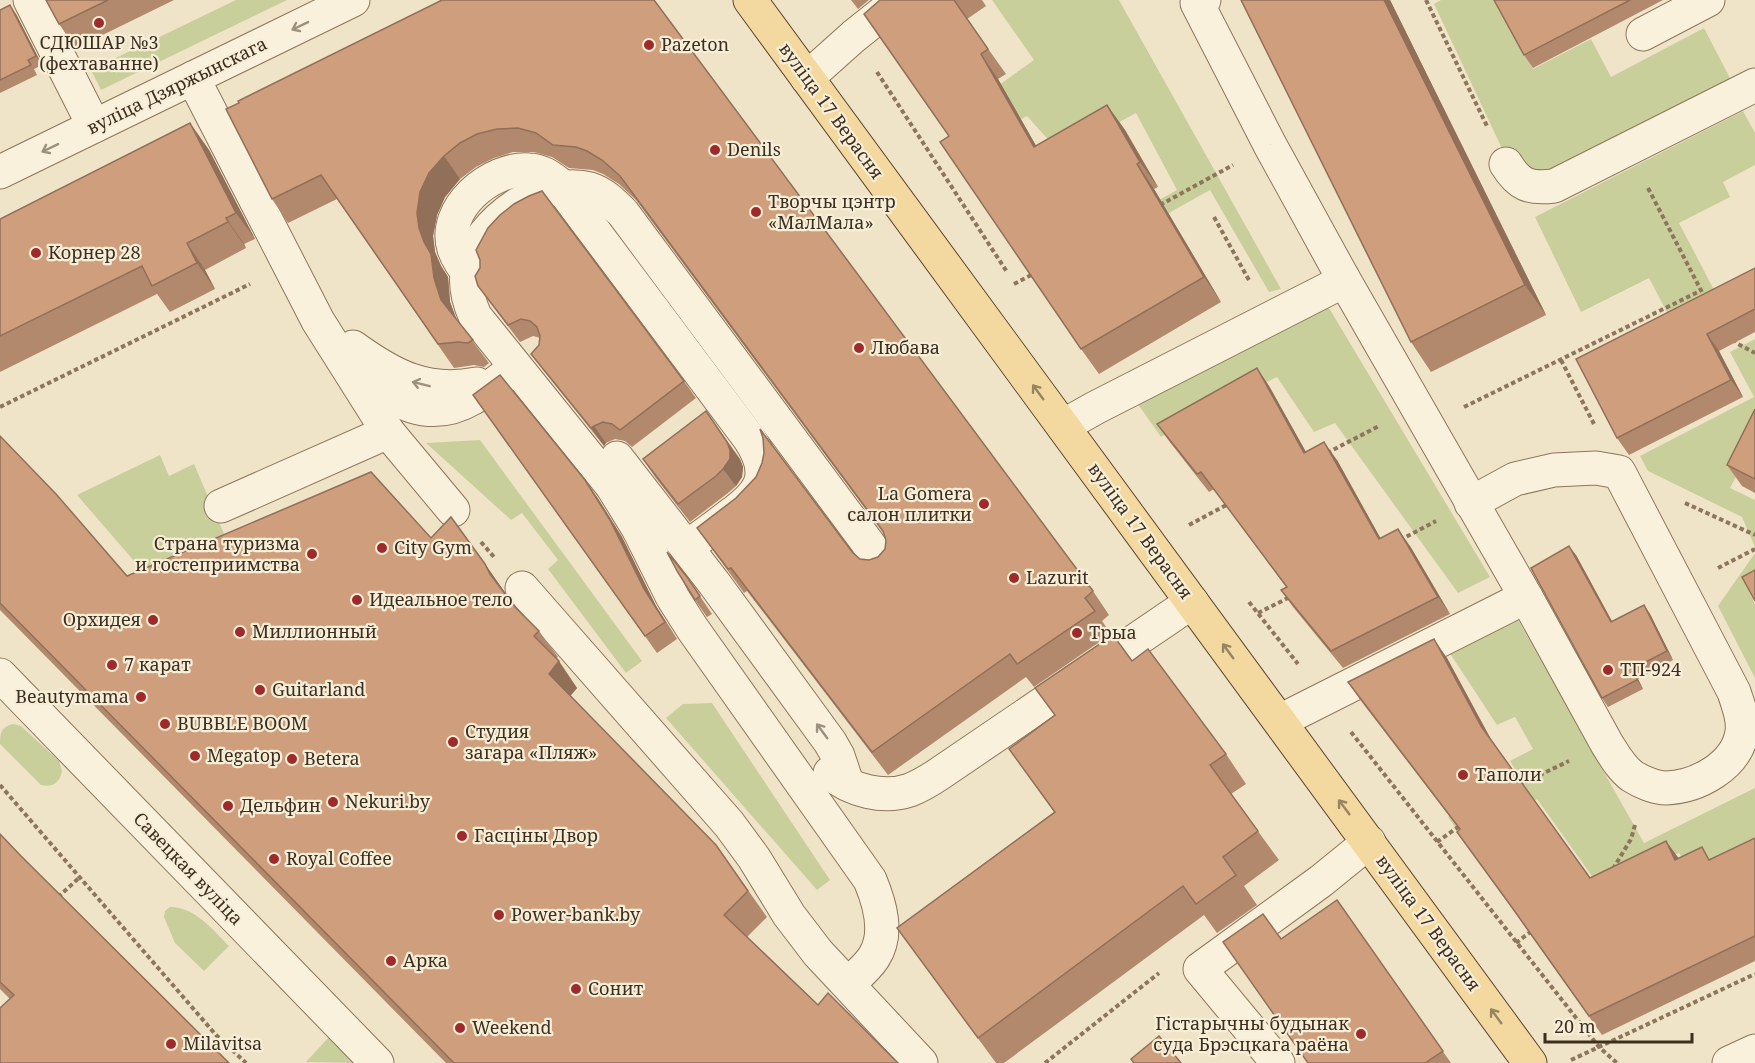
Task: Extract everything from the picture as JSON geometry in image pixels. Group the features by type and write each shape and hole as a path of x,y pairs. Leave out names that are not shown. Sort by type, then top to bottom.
{"main road":[{"name":"вуліца 17 Верасня","path":"750,0 1530,1063"}],"street":[{"path":"30,0 94,126"},
{"name":"вуліца Дзяржынскага","path":"0,172 353,0"},
{"path":"807,78 899,0"},
{"path":"1204,0 1197,3 1270,145 1343,278 1618,762 1631,776 1647,784 1664,788 1680,787 1696,782 1719,770 1734,752 1742,734 1742,718 1734,692 1619,472 1596,468 1554,470 1515,479 1471,503"},
{"path":"1643,34 1708,0"},
{"path":"193,78 318,321 388,432 453,510"},
{"path":"1506,164 1513,175 1531,187 1554,186 1755,85"},
{"path":"687,547 755,495 762,472 761,460 756,448 558,183 549,176 528,170 504,174 482,186 463,203 453,225 453,248 465,269 687,547 698,584 712,614 813,756 833,776 862,790 894,794 926,782 1192,602"},
{"path":"848,984 875,956 880,939 882,920 878,900 870,880 692,628 673,598 634,521 612,486 482,326 471,306 466,283 473,253 490,228 516,206 534,196 566,186 591,189 613,202 884,565"},
{"path":"1063,426 1330,288 1343,278"},
{"path":"318,321 365,356 409,380 427,386 467,386 499,379"},
{"path":"349,369 401,403 421,409 450,408 475,398 534,355"},
{"path":"703,417 748,382"},
{"path":"221,506 388,432"},
{"path":"612,486 648,458"},
{"path":"522,588 729,824 754,858 789,915 818,953 921,1063"},
{"path":"1280,722 1526,597"},
{"name":"Савецкая вуліца","path":"0,675 377,1063"},
{"path":"1278,1063 1200,969 1321,881 1369,842"},
{"path":"1729,1063 1755,1051"}],"path":[{"path":"1426,0 1506,164"},
{"path":"854,36 1014,284 1045,268"},
{"path":"1158,206 1270,145"},
{"path":"1628,148 1709,305"},
{"path":"1214,217 1270,318"},
{"path":"0,407 255,281"},
{"path":"1323,455 1561,360 1700,291"},
{"path":"1731,336 1738,344 1755,353"},
{"path":"1561,360 1619,472"},
{"path":"1195,534 1188,525 1240,498"},
{"path":"1390,545 1471,503"},
{"path":"453,510 522,588"},
{"path":"1258,614 1298,592"},
{"path":"1244,596 1599,1047 1617,1063"},
{"path":"1511,791 1521,784 1607,744"},
{"path":"1605,876 1613,869 1631,839 1647,784"},
{"path":"0,785 216,1035 246,1063"},
{"path":"1437,842 1465,823"},
{"path":"57,898 80,877"},
{"path":"1516,943 1534,929"},
{"path":"1565,1063 1755,974"}],"green space":[{"path":"236,0 287,0 101,90 91,70"},
{"path":"992,0 1119,0 1281,289 1269,292 1210,190 1047,281 1038,267 1177,190 1136,113 1061,154 1027,116 959,155 943,125 1034,60"},
{"path":"1441,0 1526,0 1503,12 1533,69 1591,39 1611,77 1704,28 1732,82 1521,189 1434,4"},
{"path":"1743,111 1755,133 1755,165 1723,182 1730,197 1679,223 1735,330 1689,354 1649,278 1581,312 1535,217"},
{"path":"1326,303 1490,577 1458,593 1335,423 1314,432 1277,377 1161,437 1135,400"},
{"path":"1755,339 1755,441 1730,488 1755,500 1755,547 1742,517 1648,471 1640,456 1754,397 1730,352"},
{"path":"480,440 642,661 626,673 548,569 558,560 522,513 511,520 426,443"},
{"path":"160,455 169,476 194,464 231,550 153,583 77,495"},
{"path":"1755,553 1755,589 1749,592 1755,604 1755,678 1718,606"},
{"path":"1517,618 1644,843 1755,788 1755,858 1692,873 1679,853 1631,877 1594,879 1537,799 1468,845 1448,817 1519,776 1510,761 1533,749 1515,717 1497,725 1449,652"},
{"path":"712,703 830,880 817,890 666,718 683,704"},
{"path":"13,724 21,726 59,761 62,771 55,783 49,786 41,785 0,744 2,731"},
{"path":"170,907 195,915 229,946 204,971 175,943 164,917 165,911"},
{"path":"329,1037 356,1063 306,1062"}],"building":[{"path":"46,0 108,0 59,24"},
{"path":"442,0 654,0 1093,591 1085,598 1095,611 1017,664 1010,654 872,752 731,568 728,569 697,528 736,498 756,477 764,453 760,429 853,553 860,559 869,560 878,557 885,549 886,540 883,531 620,176 602,160 587,151 576,147 553,145 536,133 518,128 497,129 477,134 460,143 444,156 429,173 420,192 417,213 419,228 431,254 434,278 441,300 473,340 468,343 438,344 321,175 272,199 226,109"},
{"path":"880,0 954,0 988,49 981,54 1034,147 1107,105 1140,162 1137,164 1204,277 1081,349 940,142 949,136 864,14"},
{"path":"1241,0 1384,0 1525,285 1411,342"},
{"path":"1494,0 1630,0 1524,55"},
{"path":"10,5 36,56 28,60 31,65 0,80 0,10"},
{"path":"190,123 236,213 226,218 228,222 187,243 197,263 152,286 142,266 0,336 0,219"},
{"path":"542,191 684,381 620,430 612,424 603,422 591,428 531,354 539,345 540,336 537,327 530,321 521,319 508,325 478,286 475,276 480,268 480,260 476,250 488,228 514,204"},
{"path":"1755,268 1755,309 1707,334 1731,380 1617,438 1576,359"},
{"path":"1257,368 1304,453 1324,442 1379,539 1398,529 1438,597 1331,651 1281,590 1287,587 1201,472 1197,474 1157,424"},
{"path":"500,375 585,480 610,520 644,589 665,622 645,636 473,395"},
{"path":"1755,409 1755,479 1727,465"},
{"path":"706,411 727,442 730,459 716,476 678,504 643,459"},
{"name":"Гасціны Двор","path":"0,436 56,494 127,576 371,472 431,538 451,517 516,608 539,631 534,636 559,661 549,674 716,845 748,891 724,915 818,1005 828,993 898,1063 454,1063 0,603"},
{"path":"1569,546 1611,622 1644,605 1667,651 1632,669 1637,680 1602,698 1531,568"},
{"path":"667,552 700,596 695,600 677,571"},
{"path":"1755,570 1755,601 1742,577"},
{"path":"1113,635 1132,661 1148,649 1226,754 1210,765 1258,831 1223,857 1236,875 1196,904 1183,886 978,1038 897,928 1055,812 1009,749 1055,715 1035,688"},
{"path":"1434,639 1481,726 1590,878 1666,841 1675,860 1702,847 1709,860 1755,838 1755,936 1589,1016 1457,832 1460,829 1348,682"},
{"path":"0,834 229,1063 0,1063 0,1008 14,995 0,982"},
{"path":"1337,900 1443,1051 1425,1063 1308,1063 1223,942 1263,914 1281,939"},
{"path":"1159,1036 1181,1063 1134,1063 1131,1059"}],"place":[{"name":"СДЮШАР №3 (фехтаванне)","path":"99,23"},
{"name":"Pazeton","path":"649,45"},
{"name":"Denils","path":"715,150"},
{"name":"Творчы цэнтр «МалМала»","path":"756,212"},
{"name":"Корнер 28","path":"36,253"},
{"name":"Любава","path":"859,348"},
{"name":"La Gomera салон плитки","path":"984,504"},
{"name":"City Gym","path":"382,548"},
{"name":"Страна туризма и гостеприимства","path":"312,554"},
{"name":"Lazurit","path":"1014,578"},
{"name":"Идеальное тело","path":"357,600"},
{"name":"Орхидея","path":"153,620"},
{"name":"Миллионный","path":"240,632"},
{"name":"Трыа","path":"1077,633"},
{"name":"7 карат","path":"112,665"},
{"name":"ТП-924","path":"1608,670"},
{"name":"Guitarland","path":"260,690"},
{"name":"Beautymama","path":"141,697"},
{"name":"BUBBLE BOOM","path":"165,724"},
{"name":"Студия загара «Пляж»","path":"453,742"},
{"name":"Megatop","path":"195,756"},
{"name":"Betera","path":"292,759"},
{"name":"Таполи","path":"1463,775"},
{"name":"Nekuri.by","path":"333,802"},
{"name":"Дельфин","path":"228,806"},
{"name":"Гасціны Двор","path":"462,836"},
{"name":"Royal Coffee","path":"274,859"},
{"name":"Power-bank.by","path":"499,915"},
{"name":"Арка","path":"391,961"},
{"name":"Сонит","path":"576,989"},
{"name":"Weekend","path":"460,1028"},
{"name":"Гістарычны будынак суда Брэсцкага раёна","path":"1361,1034"},
{"name":"Milavitsa","path":"171,1044"}]}
